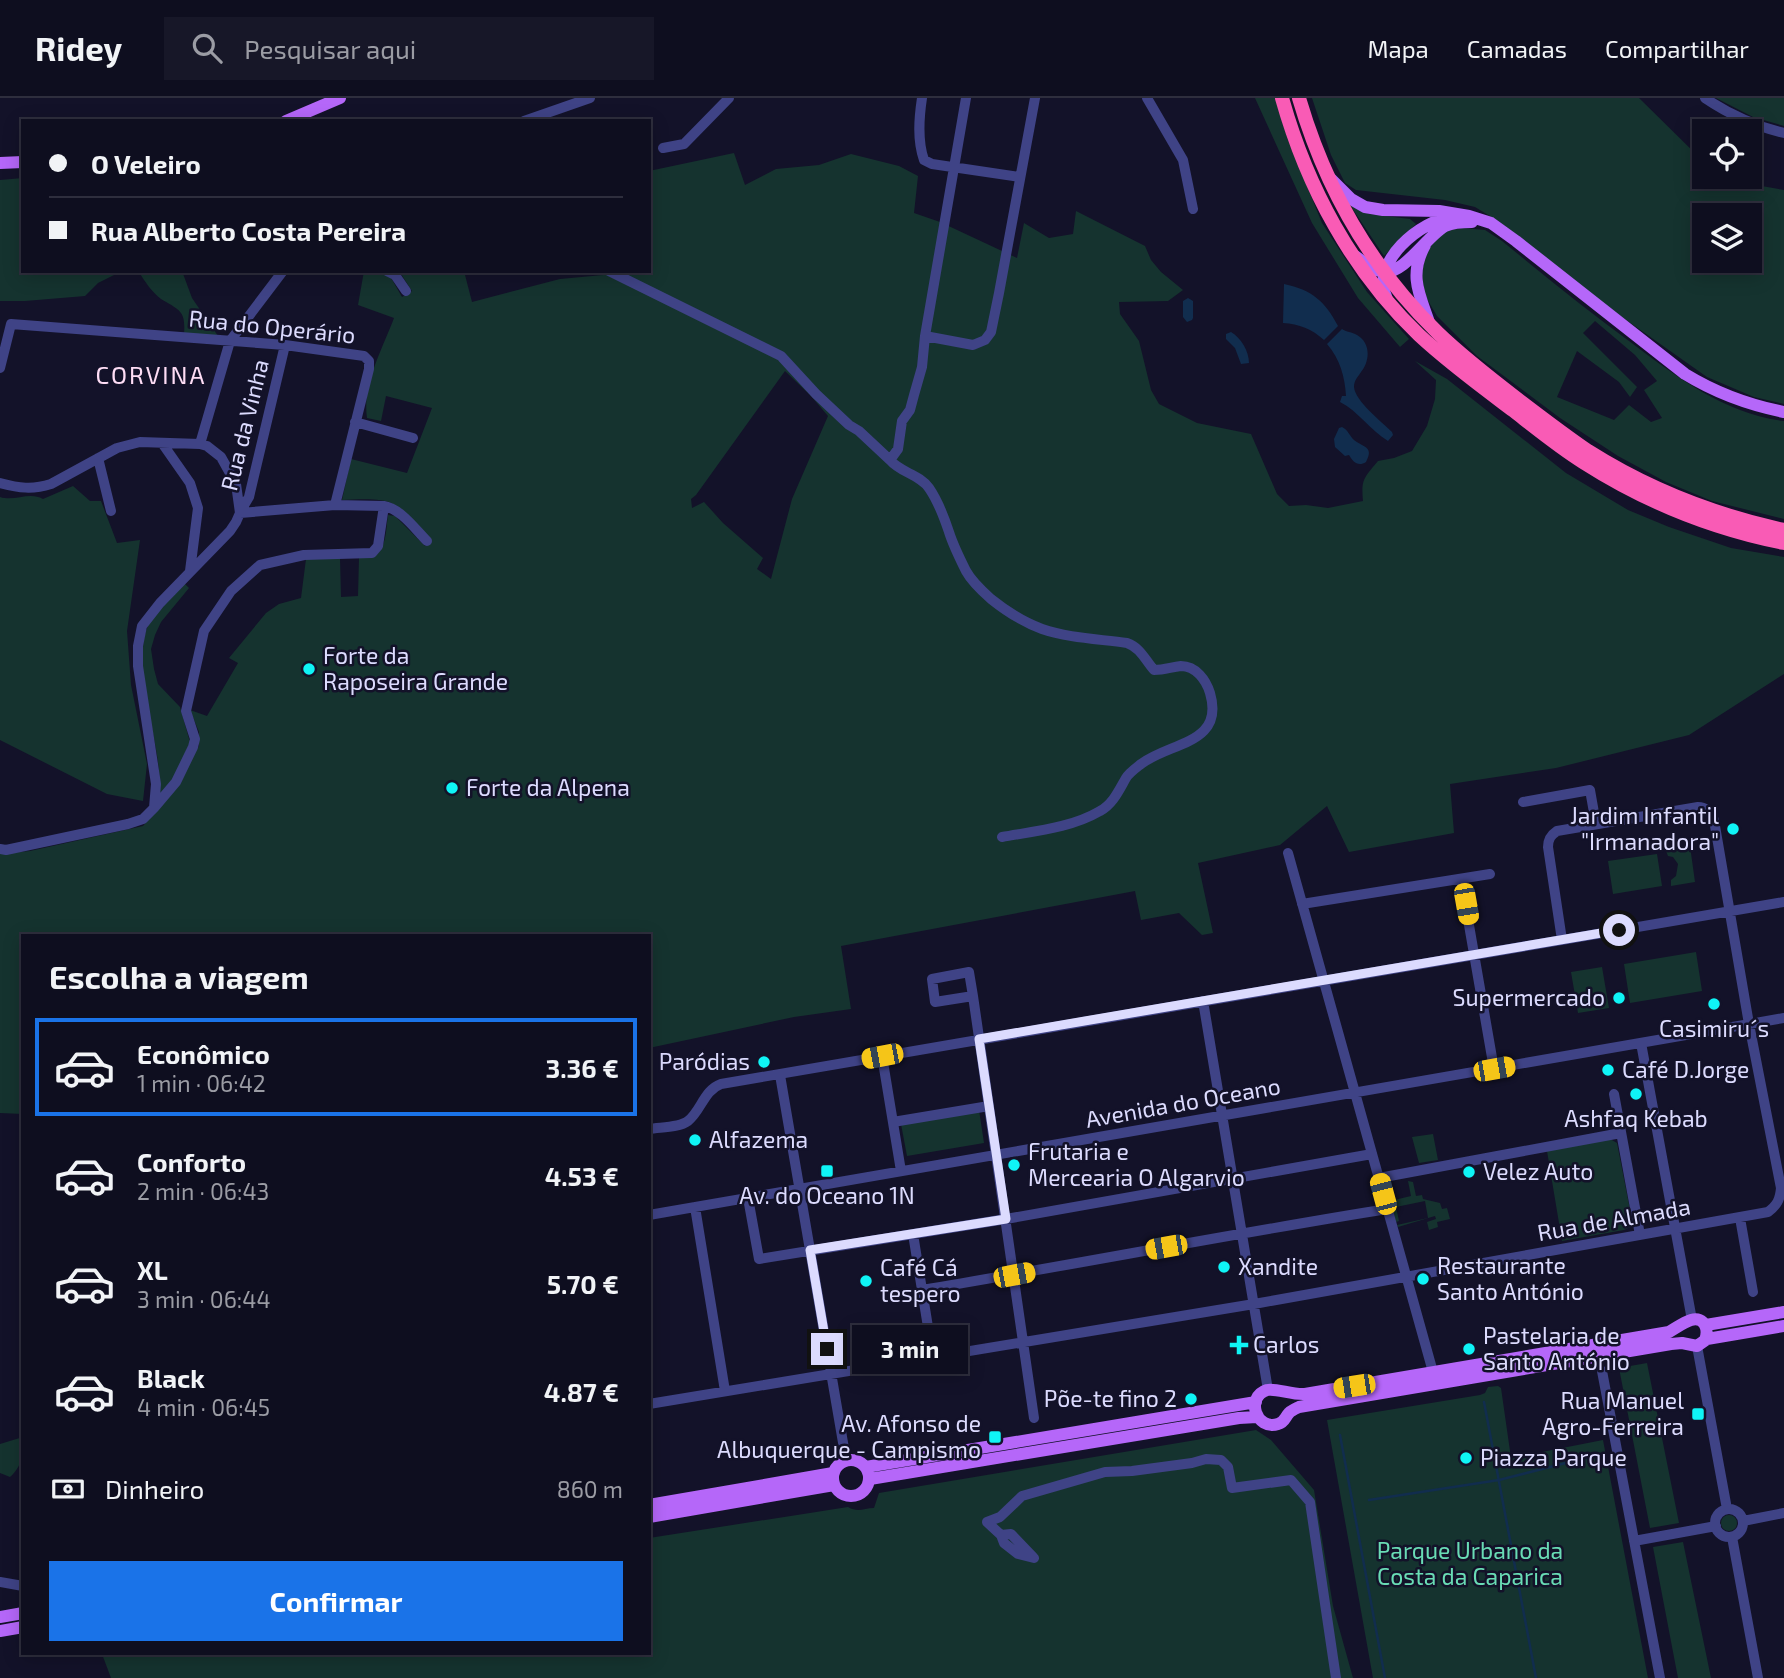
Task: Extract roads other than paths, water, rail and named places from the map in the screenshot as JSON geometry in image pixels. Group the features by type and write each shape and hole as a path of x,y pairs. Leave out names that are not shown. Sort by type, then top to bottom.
{"highway":[{"path":"1282,98 1310,177 1352,255 1396,311 1433,348 1556,443 1598,471 1690,516 1738,532 1784,543"},
{"path":"1299,98 1328,176 1353,225 1391,270 1403,295 1430,325 1470,362 1572,439 1618,468 1710,510 1784,530"}],"main road":[{"path":"291,119 336,100"},
{"path":"0,163 21,162"},
{"path":"1328,176 1360,205 1376,209 1446,212 1491,223 1685,374 1731,397 1784,412"},
{"path":"1399,210 1414,216 1428,232"},
{"path":"1430,325 1418,294 1416,274 1428,232 1437,220 1462,215 1475,217"},
{"path":"1396,311 1384,292 1382,281 1391,270 1391,258 1396,252 1428,232 1452,223 1489,225 1506,233"},
{"path":"1352,255 1374,269 1391,270"},
{"path":"1706,1325 1784,1312"},
{"path":"1274,1390 1287,1398 1290,1407 1283,1421 1272,1425 1257,1417 1255,1402 1258,1396 1274,1390 1301,1395 1669,1332 1689,1321 1700,1321 1706,1325 1708,1333 1697,1343 1685,1342 1681,1335 1689,1321"},
{"path":"1289,1412 1302,1407 1599,1356 1697,1343 1784,1326"},
{"path":"868,1473 1255,1402"},
{"path":"868,1473 1257,1417"},
{"path":"846,1460 861,1462 868,1473 865,1490 855,1496 843,1494 834,1479 836,1467 846,1460"},
{"path":"651,1505 834,1479"},
{"path":"651,1517 834,1479"},
{"path":"0,1618 21,1613"},
{"path":"0,1631 21,1627"}],"street":[{"path":"539,119 590,98"},
{"path":"663,148 684,144 729,98"},
{"path":"922,98 919,115 920,149 924,160 932,164 1020,177"},
{"path":"890,460 898,449 902,421 910,410 922,367 966,98"},
{"path":"925,336 973,345 985,340 991,332 1035,98"},
{"path":"1147,98 1183,160 1193,209"},
{"path":"1705,98 1735,117 1784,133"},
{"path":"200,444 230,341 281,273"},
{"path":"391,273 406,291"},
{"path":"613,273 781,356 849,425 890,460 922,479 943,514 967,573 983,592 1000,606 1042,629 1133,646 1154,670 1182,666 1204,678 1211,696 1213,713 1199,735 1143,762 1127,776 1116,796 1102,810 1080,821 1002,837"},
{"name":"Rua do Operário","path":"0,368 11,324 285,345 364,356 369,361 369,369 335,505"},
{"name":"Rua da Vinha","path":"153,808 156,783 138,666 142,626 160,603 230,531 250,497 285,345"},
{"path":"355,422 413,438"},
{"path":"0,483 20,488 39,488 117,448 140,442 200,444 214,451 226,465 236,484 240,513 335,505 390,507 427,541"},
{"path":"162,443 190,483 198,508 190,571"},
{"path":"98,458 111,511"},
{"path":"0,849 6,850 143,819 176,782 193,747 195,739 186,711 204,631 231,591 260,565 304,555 372,553 378,546 383,506"},
{"path":"1523,802 1590,790 1596,824"},
{"path":"1562,940 1548,841 1551,835 1557,831 1596,824 1698,807 1705,809 1714,820 1749,1024"},
{"path":"1288,853 1433,1372"},
{"path":"1302,904 1490,874"},
{"path":"1461,879 1494,1069"},
{"path":"651,1129 688,1121 715,1086 1784,902"},
{"path":"973,996 935,1002 932,979 970,972 1034,1418"},
{"path":"1203,1001 1254,1304 1274,1390"},
{"name":"Avenida do Oceano","path":"651,1215 1784,1018"},
{"name":"Rua de Almada","path":"651,1404 1254,1304 1768,1212 1780,1198 1781,1188 1749,1024"},
{"path":"1641,1043 1676,1228 1689,1321"},
{"path":"882,1056 901,1171"},
{"path":"780,1075 846,1460"},
{"path":"1614,1094 1640,1234"},
{"path":"893,1122 989,1106"},
{"path":"1379,1178 1621,1133"},
{"path":"748,1198 759,1259 1006,1219 1372,1154"},
{"path":"695,1207 725,1391"},
{"path":"922,1290 1387,1209"},
{"path":"1740,1218 1753,1292"},
{"path":"913,1234 933,1359"},
{"path":"1697,1343 1727,1509"},
{"path":"1602,1371 1660,1678"},
{"path":"1034,1558 1018,1554 1004,1543 1001,1535 987,1522 1000,1517 1022,1496 1105,1472 1132,1471 1206,1459 1221,1460 1228,1467 1232,1488 1291,1480 1310,1502 1336,1678"},
{"path":"1727,1509 1737,1511 1743,1521 1740,1532 1732,1537 1722,1535 1716,1526 1718,1514 1727,1509"},
{"path":"1743,1521 1784,1513"},
{"path":"1634,1541 1716,1526"},
{"path":"1732,1537 1758,1678"},
{"path":"0,1582 21,1587"}],"water":[{"path":"1284,284 1310,293 1328,310 1338,326 1324,340 1305,328 1283,323"},
{"path":"1188,298 1193,301 1193,318 1187,322 1183,317 1183,301"},
{"path":"1342,329 1362,338 1367,347 1366,363 1355,380 1354,387 1364,405 1392,432 1393,435 1388,441 1340,402 1342,396 1346,396 1343,375 1327,344"},
{"path":"1231,332 1244,345 1249,363 1241,364 1235,348 1226,339 1226,334"},
{"path":"1342,427 1368,450 1366,462 1356,463 1349,455 1345,456 1335,447 1334,439"}],"waterway":[{"path":"1484,1402 1536,1678"},
{"path":"1340,1435 1385,1678"},
{"path":"1369,1500 1499,1480 1593,1456"}],"place":[{"name":"Forte da Raposeira Grande","path":"309,669"},
{"name":"Forte da Alpena","path":"452,788"},
{"name":"Jardim Infantil \"Irmanadora\"","path":"1733,829"},
{"name":"Supermercado","path":"1619,998"},
{"name":"Casimiru´s","path":"1714,1004"},
{"name":"Paródias","path":"764,1062"},
{"name":"Café D.Jorge","path":"1608,1070"},
{"name":"Ashfaq Kebab","path":"1636,1094"},
{"name":"Alfazema","path":"695,1140"},
{"name":"Frutaria e Mercearia O Algarvio","path":"1014,1165"},
{"name":"Av. do Oceano 1N","path":"827,1171"},
{"name":"Velez Auto","path":"1469,1172"},
{"name":"Xandite","path":"1224,1267"},
{"name":"Restaurante Santo António","path":"1423,1279"},
{"name":"Café Cá tespero","path":"866,1281"},
{"name":"Carlos","path":"1239,1345"},
{"name":"Pastelaria de Santo António","path":"1469,1349"},
{"name":"Põe-te fino 2","path":"1191,1399"},
{"name":"Rua Manuel Agro-Ferreira","path":"1698,1414"},
{"name":"Av. Afonso de Albuquerque - Campismo","path":"995,1437"},
{"name":"Piazza Parque","path":"1466,1458"}],"district":[{"name":"CORVINA","path":"151,376"}],"park label":[{"name":"Parque Urbano da Costa da Caparica","path":"1470,1564"}]}
